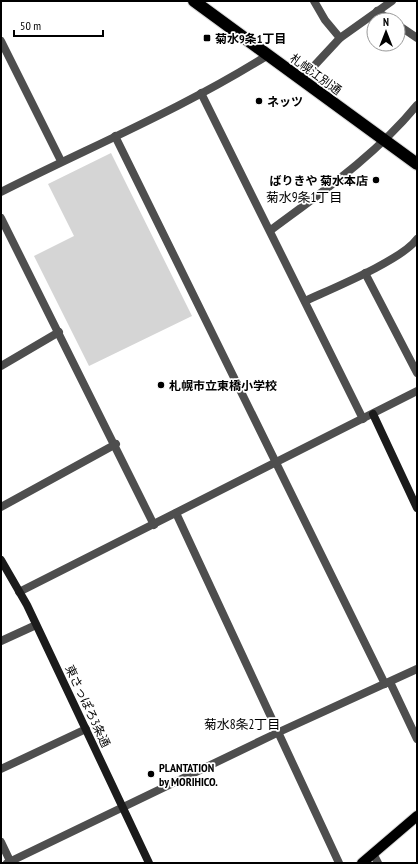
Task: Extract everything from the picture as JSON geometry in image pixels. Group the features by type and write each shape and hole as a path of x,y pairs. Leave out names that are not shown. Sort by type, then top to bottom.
{"highway":[{"name":"札幌江別通","path":"197,2 417,164"}],"main road":[{"path":"362,863 417,816"}],"street":[{"path":"314,1 325,20 340,38"},
{"path":"377,12 392,1"},
{"path":"301,80 340,38 366,20"},
{"path":"406,30 417,38"},
{"path":"1,41 62,161"},
{"path":"1,192 201,93 241,72 268,55"},
{"path":"201,93 271,230 363,419"},
{"path":"271,230 338,180 385,141 417,105"},
{"path":"115,136 276,462 387,683 417,739"},
{"path":"1,218 116,444 154,525"},
{"path":"305,301 365,273 412,246 417,239"},
{"path":"365,273 417,373"},
{"path":"1,366 59,332"},
{"path":"19,592 417,391"},
{"path":"373,414 417,508"},
{"path":"1,507 116,444"},
{"path":"176,513 339,863"},
{"name":"東さっぽろ3条通","path":"1,560 36,625 149,863"},
{"path":"1,641 36,625"},
{"path":"1,842 9,862 279,732 417,669"},
{"path":"1,769 86,729"},
{"path":"373,853 378,863"}],"shaded area":[{"path":"111,153 192,316 89,366 34,256 74,236 48,184"}],"place":[{"name":"菊水9条1丁目","path":"207,38"},
{"name":"ネッツ","path":"259,101"},
{"name":"ばりきや 菊水本店","path":"376,180"},
{"name":"札幌市立東橋小学校","path":"161,385"},
{"name":"PLANTATION by MORIHICO.","path":"151,774"}],"district":[{"name":"菊水9条1丁目","path":"304,197"},
{"name":"菊水8条2丁目","path":"242,724"}]}
